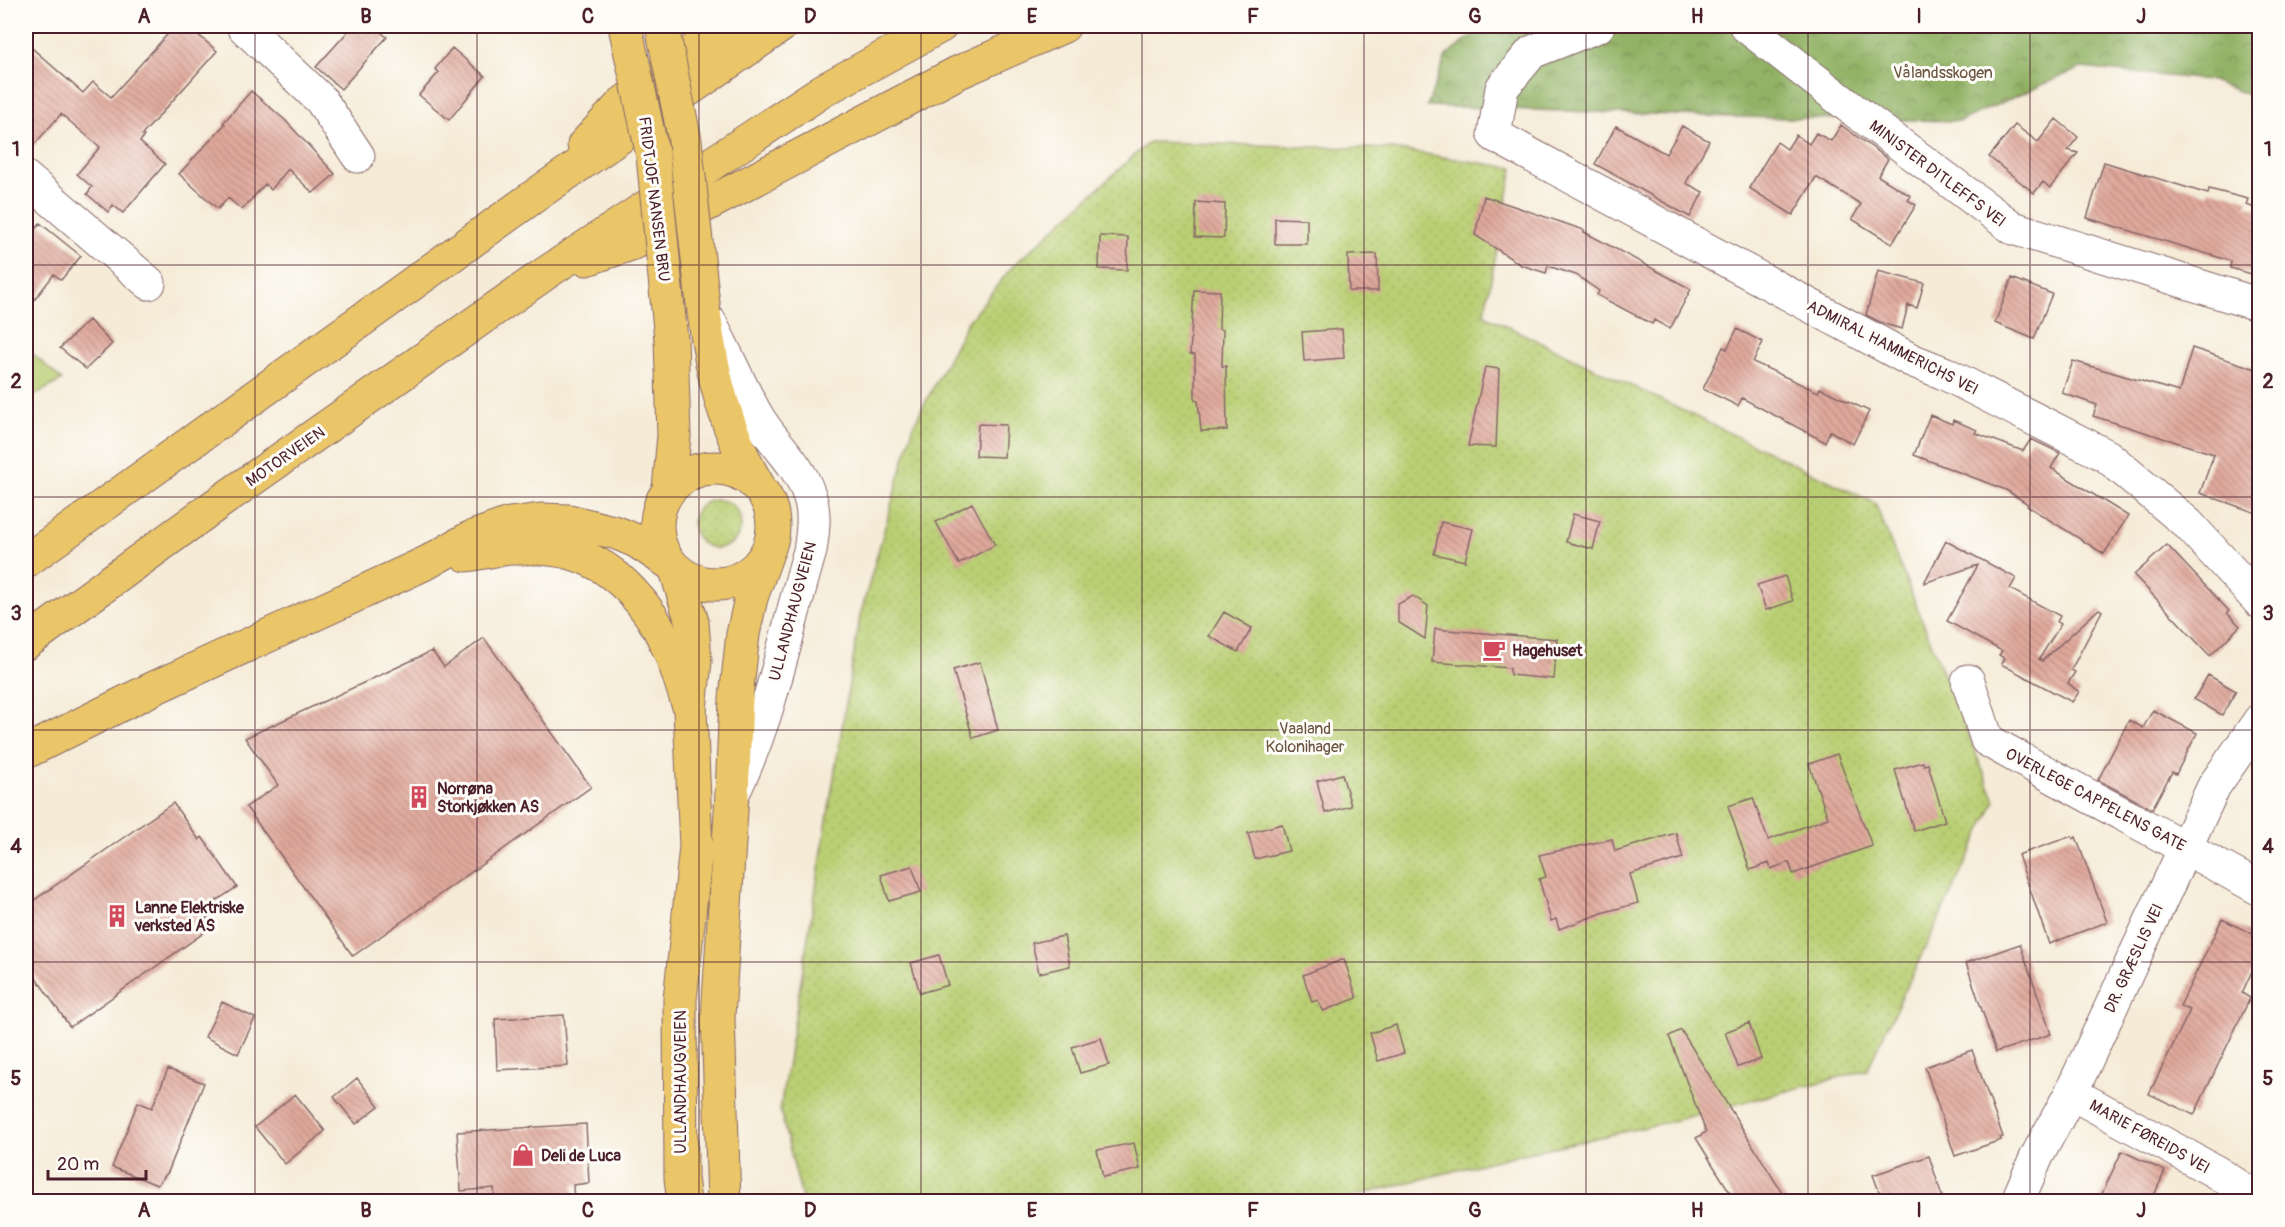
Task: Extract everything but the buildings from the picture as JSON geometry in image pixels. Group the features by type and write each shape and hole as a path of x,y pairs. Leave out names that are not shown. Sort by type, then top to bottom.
{"main road":[{"name":"FRIDTJOF NANSEN BRU","path":"625,26 653,156 671,339 674,436 669,489"},
{"path":"26,752 152,689 428,562 470,537 509,524 541,520 569,521 617,533 636,541 691,580 709,584 727,583 744,577 758,565 768,550 773,534 773,518 769,503 742,459 728,423 712,366 685,141 662,26"},
{"path":"540,192 623,103 727,26"},
{"path":"26,561 540,192 781,26"},
{"path":"546,273 822,91 941,26"},
{"path":"546,273 634,243 957,74 1064,26"},
{"name":"MOTORVEIEN","path":"26,643 255,477 546,273"},
{"path":"672,566 660,546 656,529 658,512 669,489 681,478 697,470 714,467 731,470 747,477 760,489"},
{"path":"428,562 513,548 545,548 575,554 606,569 628,588 650,613 668,645 690,709"},
{"name":"ULLANDHAUGVEIEN","path":"724,1202 718,1016 736,698 743,634 751,598 768,550"},
{"name":"ULLANDHAUGVEIEN","path":"672,566 692,622 695,661 690,709 696,847 680,1000 681,1178 684,1202"}],"street":[{"path":"243,26 321,100 358,156"},
{"name":"ADMIRAL HAMMERICHS VEI","path":"1598,26 1532,52 1502,88 1494,135 1911,360 1944,373 2107,456 2188,525 2259,602"},
{"name":"MINISTER DITLEFFS VEI","path":"1746,26 1851,108 2013,228 2259,305"},
{"path":"26,178 149,283"},
{"name":"ULLANDHAUGVEIEN","path":"704,313 757,417 800,475 812,507 814,529 765,714 750,756 732,795"},
{"name":"OVERLEGE CAPPELENS GATE","path":"1968,681 1987,740 2089,798 2259,889"},
{"name":"DR. GRÆSLIS VEI","path":"2017,1202 2037,1156 2071,1093 2214,786 2259,720"},
{"name":"MARIE FØREIDS VEI","path":"2071,1093 2216,1173 2259,1200"}],"green space":[{"name":"Vålandsskogen","path":"1484,26 2259,26 2259,99 2209,80 2081,68 1960,121 1732,117 1427,106 1446,56"},
{"name":"Vaaland Kolonihager","path":"1149,142 1393,149 1513,168 1484,315 1875,503 1995,801 1867,1070 1669,1122 1513,1156 1335,1201 803,1202 780,1110 860,616 914,424 967,323 1012,267"},
{"path":"26,348 62,380 26,400"},
{"path":"717,500 734,507 741,524 734,541 717,548 700,541 693,524 700,507"}],"place":[{"name":"Hagehuset","path":"1494,650"},
{"name":"Norrøna Storkjøkken AS","path":"419,797"},
{"name":"Lanne Elektriske verksted AS","path":"117,916"},
{"name":"Deli de Luca","path":"523,1155"}]}
